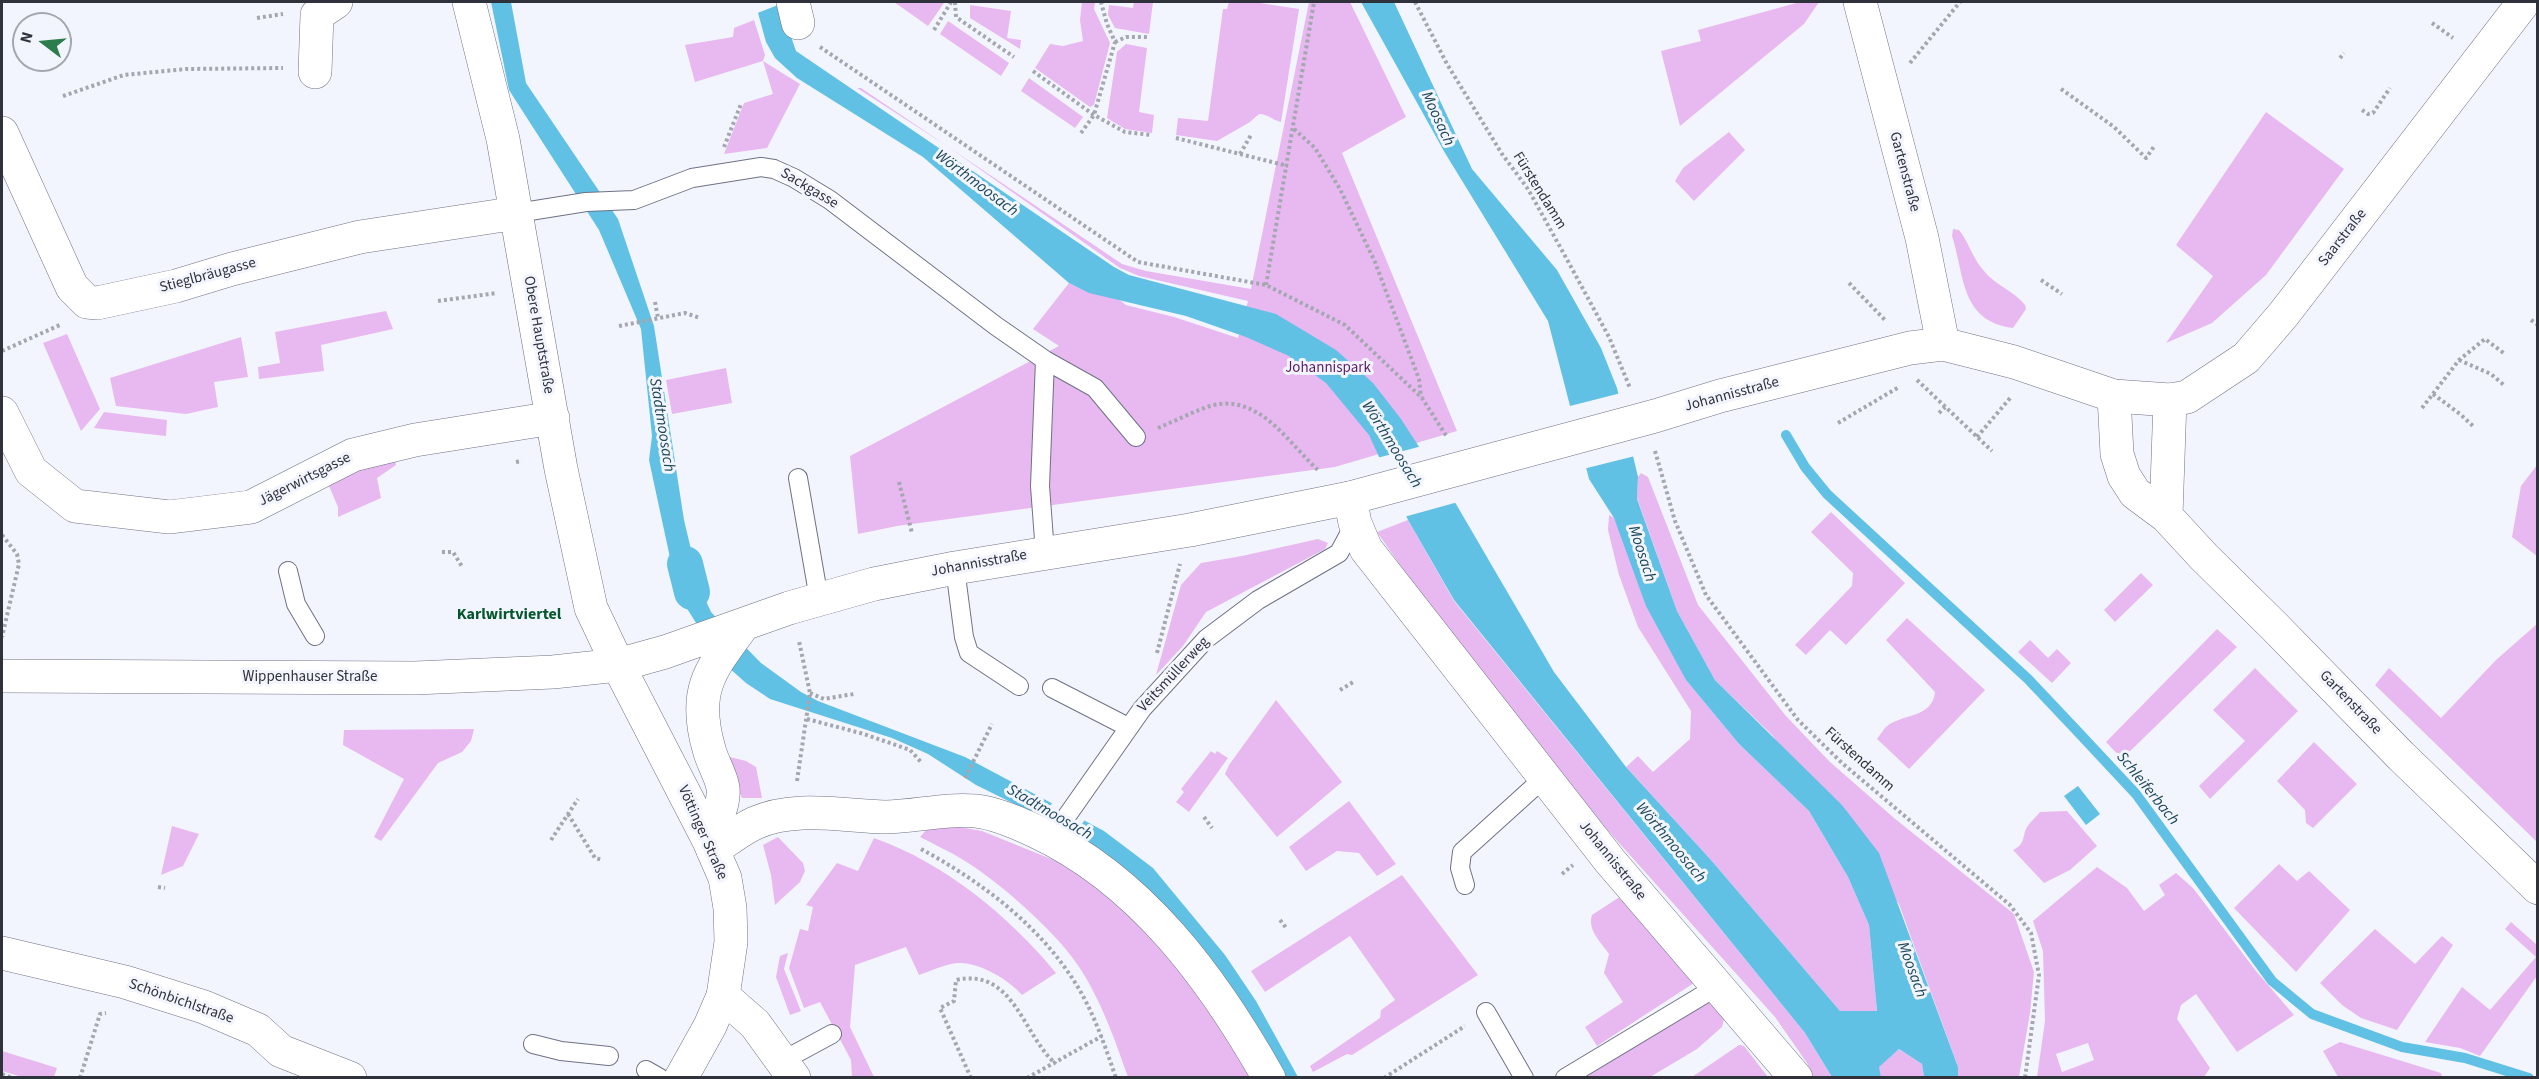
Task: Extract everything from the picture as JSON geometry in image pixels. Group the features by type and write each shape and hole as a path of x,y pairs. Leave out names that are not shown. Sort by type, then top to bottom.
{"street":[{"path":"315,70 317,15 336,2"},
{"name":"Obere Hauptstraße","path":"469,2 499,123 561,469 591,608 618,665"},
{"name":"Gartenstraße","path":"1860,2 1922,238 1943,344"},
{"name":"Saarstraße","path":"2114,396 2170,400 2187,397 2246,358 2283,315 2524,2"},
{"name":"Stieglbräugasse","path":"2,133 72,287 87,302 97,303 176,286 232,269 360,237 516,213"},
{"name":"Johannisstraße","path":"618,665 665,652 819,599 874,584 955,568 1190,530 1352,497 1451,458 1567,438 1639,421 1910,348 1943,344 2014,362 2114,396"},
{"name":"Gartenstraße","path":"2114,396 2117,454 2124,476 2135,492 2166,516 2401,756 2538,888"},
{"path":"2166,516 2170,400"},
{"name":"Jägerwirtsgasse","path":"2,413 31,471 75,506 169,517 251,507 353,455 415,440 553,417"},
{"name":"Johannisstraße","path":"1352,497 1366,549 1610,861 1796,1077"},
{"path":"711,845 723,788 701,721 703,698 715,662 744,624"},
{"name":"Wippenhauser Straße","path":"2,676 415,678 553,672 618,665"},
{"name":"Vöttinger Straße","path":"618,665 711,845 724,878 730,908 731,942 723,996 710,1026 681,1077"},
{"path":"711,845 766,819 794,814 830,813 891,817 945,811 977,811 1054,835 1094,865 1150,913 1192,961 1231,1014 1269,1077"},
{"name":"Schönbichlstraße","path":"2,953 125,982 204,1007 258,1030 276,1064 350,1077"},
{"path":"723,996 755,1024 788,1069"}],"lane":[{"name":"Sackgasse","path":"516,213 586,202 634,200 679,182 724,171 761,167 774,169 794,178 830,200 996,326 1046,360 1095,388 1136,437"},
{"path":"1045,553 1040,486 1046,360"},
{"path":"798,478 819,599"},
{"name":"Veitsmüllerweg","path":"1054,835 1077,798 1128,727 1206,639 1258,600 1339,554 1352,497"},
{"path":"955,568 964,637 969,653 1019,686"},
{"path":"288,571 296,604 315,636"},
{"path":"1052,688 1128,727"},
{"path":"1465,885 1460,868 1462,852 1545,777"},
{"path":"1565,1077 1718,986"},
{"path":"1486,1012 1524,1077"},
{"path":"788,1069 832,1034"},
{"path":"533,1044 561,1051 609,1056"}],"path":[{"path":"934,30 953,2"},
{"path":"953,2 956,16 1014,57"},
{"path":"1081,133 1094,115 1115,42 1101,2"},
{"path":"1266,285 1314,2"},
{"name":"Fürstendamm","path":"1415,2 1447,64 1502,154 1528,189 1609,336 1675,521 1706,595 1798,720 1842,763 2010,905 2031,933 2039,975 2025,1077"},
{"path":"1904,70 1960,2"},
{"path":"1952,11 1957,15"},
{"path":"795,12 809,40 1138,262 1266,285 1345,326 1422,398"},
{"path":"257,18 286,13"},
{"path":"2432,23 2461,45"},
{"path":"1115,42 1126,37 1149,37"},
{"path":"1927,42 1933,47"},
{"path":"2340,58 2344,52"},
{"path":"63,96 124,75 186,69 315,70"},
{"path":"1033,71 1094,115 1125,132 1151,135"},
{"path":"2362,110 2368,114 2373,113 2390,88"},
{"path":"2061,89 2114,127 2146,158 2155,145"},
{"path":"724,171 721,155 741,104"},
{"path":"1294,129 1316,148 1340,189 1375,262 1419,379 1422,398 1451,458"},
{"path":"1240,154 1251,135"},
{"path":"1176,138 1288,166"},
{"path":"2041,280 2062,294"},
{"path":"1849,283 1887,323"},
{"path":"438,301 495,293"},
{"path":"655,302 658,318"},
{"path":"619,326 686,313 700,318"},
{"path":"2531,320 2538,325"},
{"path":"2,351 61,324"},
{"path":"2422,408 2460,360 2485,339 2505,354"},
{"path":"2460,360 2491,374 2505,386"},
{"path":"1912,376 1992,451"},
{"path":"1838,423 1905,384"},
{"path":"2433,394 2473,426"},
{"path":"1977,437 2011,397"},
{"path":"1136,437 1212,406 1241,405 1262,414 1352,497"},
{"path":"1939,413 1945,406"},
{"path":"516,462 522,461"},
{"path":"899,483 912,533"},
{"path":"1142,709 1190,530"},
{"path":"2,535 17,554 20,564 2,637"},
{"path":"442,552 453,552 462,568"},
{"path":"796,788 810,695 798,634"},
{"path":"1340,690 1355,681"},
{"path":"810,695 824,699 855,694"},
{"path":"807,719 864,734 910,750 921,762"},
{"path":"963,783 992,724"},
{"path":"550,840 578,799"},
{"path":"568,814 595,858 603,860"},
{"path":"1204,817 1212,828"},
{"path":"918,848 955,868 988,891 1028,925 1076,985 1102,1036 1116,1077"},
{"path":"158,887 165,888"},
{"path":"1280,920 1287,929"},
{"path":"971,1077 940,1008 954,1001 956,980 977,979 989,983 1008,997 1046,1056 1056,1064"},
{"path":"80,1077 100,1014 106,1013 109,1002"},
{"path":"1384,1077 1486,1012"},
{"path":"1028,1077 1056,1064 1071,1052 1102,1036"},
{"path":"2,1074 12,1077"}],"green space":[{"path":"894,2 943,2 944,3 928,26"},
{"path":"1082,2 1095,2 1094,9 1110,43 1094,105 1090,107 1035,68 1050,44 1063,46 1083,41 1080,20"},
{"path":"1134,2 1153,2 1149,34 1115,28 1108,15 1109,5 1133,8"},
{"path":"1229,2 1253,2 1299,9 1281,122 1259,114 1250,122 1217,141 1176,135 1178,118 1208,121 1223,9 1227,9"},
{"name":"Johannispark","path":"1309,2 1350,2 1406,117 1342,153 1457,431 1335,467 897,526 858,534 850,456 1059,346 1033,329 1069,283 1115,298 1126,305 1174,317 1238,338 1248,301 1139,276 1120,268 947,146 857,88 861,88 1122,264 1146,271 1251,289"},
{"path":"1800,2 1819,2 1804,24 1680,126 1661,51 1701,41 1698,30"},
{"path":"970,5 1011,11 1007,38 1021,40 1020,49 970,18"},
{"path":"754,20 765,55 763,61 695,82 685,45 733,37 734,28"},
{"path":"948,21 1009,63 1001,76 940,34"},
{"path":"1126,44 1147,48 1139,112 1154,115 1152,133 1125,129 1107,118 1117,52"},
{"path":"763,61 800,84 767,148 724,154 744,103 773,94"},
{"path":"1029,78 1083,117 1075,128 1021,91"},
{"path":"2266,112 2344,169 2266,275 2212,323 2166,343 2213,276 2176,245"},
{"path":"1729,132 1745,150 1694,201 1675,181 1683,168"},
{"path":"1953,229 1959,230 1976,261 1988,276 2025,305 2026,309 2013,328 1996,324 1983,316 1974,306 1963,281 1952,236"},
{"path":"386,311 393,329 321,345 324,371 259,379 258,367 280,363 275,332"},
{"path":"67,334 100,409 81,431 43,343"},
{"path":"241,337 248,377 214,382 218,407 186,414 116,406 110,378"},
{"path":"726,368 732,403 672,414 666,380"},
{"path":"104,412 167,420 166,436 94,428"},
{"path":"394,452 396,465 377,478 381,498 338,517 338,507 329,486 357,465"},
{"path":"2537,465 2537,556 2512,537 2521,486"},
{"path":"1641,473 1648,477 1698,605 1786,716 1829,761 1894,818 2014,914 2034,972 2030,1013 2019,1077 1958,1077 1958,1067 1899,904 1772,735 1715,680 1677,611 1637,498 1638,477"},
{"path":"1831,512 1905,583 1846,645 1830,630 1806,655 1795,645 1852,586 1853,573 1811,532"},
{"path":"1609,515 1614,518 1686,680 1739,744 1809,811 1848,877 1869,925 1877,1012 1840,1011 1711,860 1626,767 1638,756 1653,772 1690,739 1691,711 1638,627 1619,575 1608,530"},
{"path":"1408,520 1454,601 1805,1033 1832,1077 1813,1077 1807,1063 1775,1017 1551,767 1437,618 1377,532"},
{"path":"1318,539 1328,543 1325,549 1206,612 1183,646 1156,675 1181,585 1201,563"},
{"path":"2141,573 2153,585 2115,622 2104,610"},
{"path":"1907,618 1985,690 1909,769 1877,739 1886,727 1922,711 1933,701 1935,692 1886,640"},
{"path":"2537,624 2537,842 2375,685 2389,668 2441,718 2496,660"},
{"path":"2217,629 2237,647 2122,759 2106,742"},
{"path":"2030,640 2048,658 2057,649 2071,663 2052,683 2018,652"},
{"path":"2255,668 2298,711 2210,799 2199,786 2245,741 2213,710"},
{"path":"1276,700 1342,782 1277,837 1225,774 1229,765"},
{"path":"474,729 471,741 462,752 438,763 381,841 374,837 404,779 343,745 344,730"},
{"path":"2314,742 2357,784 2313,828 2306,823 2305,810 2277,781"},
{"path":"1211,751 1215,754 1217,751 1228,758 1189,812 1176,802 1184,792 1181,789"},
{"path":"722,755 746,761 756,767 762,798 742,798"},
{"path":"1349,801 1396,864 1377,876 1359,853 1337,851 1306,871 1289,847"},
{"path":"2067,811 2097,846 2070,870 2044,883 2013,850 2021,843 2027,827 2040,812"},
{"path":"947,825 982,831 1066,865 1087,879 1142,927 1183,976 1210,1012 1250,1077 1128,1077 1100,1004 1077,964 1055,937 994,881 960,858 920,837 927,829"},
{"path":"172,826 199,834 183,866 161,875"},
{"path":"778,837 803,863 805,871 800,882 775,905 771,875 763,845"},
{"path":"874,838 926,862 974,894 1018,931 1056,973 1022,995 994,973 968,964 950,964 919,975 906,947 855,965 850,1027 874,1077 852,1078 851,1060 820,1002 804,1008 789,968 800,929 808,931 813,907 806,905 837,863 858,871"},
{"path":"2279,864 2297,881 2309,871 2350,910 2296,972 2234,908"},
{"path":"2097,867 2127,888 2144,911 2165,895 2159,885 2176,873 2193,888 2256,971 2294,1015 2237,1052 2196,994 2181,1005 2177,1019 2210,1068 2204,1077 2037,1077 2045,1021 2043,951 2033,921","holes":["2088,1043 2094,1060 2062,1072 2056,1054"]},
{"path":"1402,875 1478,975 1352,1055 1347,1054 1313,1072 1310,1066 1380,1018 1381,1010 1395,1000 1350,936 1265,992 1251,971"},
{"path":"1618,898 1624,898 1697,981 1597,1046 1585,1027 1623,1002 1604,973 1609,954 1596,936 1591,920 1592,915"},
{"path":"2511,922 2537,945 2537,976 2480,1056 2460,1048 2425,1042 2462,987 2490,1010 2536,957 2505,929"},
{"path":"2375,929 2415,964 2442,936 2453,945 2397,1030 2361,1018 2342,1005 2320,983"},
{"path":"788,953 784,969 801,1011 790,1015 776,977 780,956"},
{"path":"1721,993 1726,1012 1722,1027 1697,1049 1650,1077 1585,1078"},
{"path":"2340,1042 2441,1073 2442,1077 2338,1077 2323,1051"},
{"path":"1739,1045 1744,1046 1768,1077 1692,1077"},
{"path":"1899,1049 1922,1064 1924,1077 1881,1077 1878,1067"},
{"path":"2,1051 57,1068 54,1077 22,1077 2,1071"}],"water":[{"path":"491,2 511,2 526,83 618,219 654,326 684,520 694,562 672,567 649,460 652,436 641,329 599,230 509,90"},
{"path":"755,2 779,2 796,51 1114,267 1129,275 1276,314 1336,350 1373,383 1401,419 1456,504 1554,672 1626,767 1711,860 1840,1011 1877,1011 1869,925 1848,877 1809,811 1739,744 1686,680 1646,606 1614,518 1589,479 1548,321 1445,153 1361,2 1394,2 1472,169 1557,270 1601,348 1617,388 1638,477 1637,499 1677,611 1715,680 1842,805 1879,853 1958,1067 1958,1077 1924,1077 1922,1064 1899,1049 1879,1067 1881,1077 1832,1077 1805,1033 1454,600 1408,520 1369,435 1326,383 1289,356 1246,337 1186,316 1089,293 1069,283 923,157 797,78 775,58 766,42"},
{"path":"701,590 711,612 761,663 801,692 818,701 965,757 1104,831 1153,868 1225,955 1256,1001 1298,1077 1278,1077 1041,817 976,785 928,754 892,738 770,699 746,683 719,659 679,596"},
{"path":"2078,786 2100,814 2086,825 2064,796"}],"pier":[{"path":"752,2 782,2 783,3 755,14"},
{"path":"1621,393 1635,456 1583,469 1566,407"},
{"path":"1422,446 1458,502 1404,517 1377,458"},
{"path":"1054,800 1086,818 1072,839 1041,821"}],"waterway":[{"name":"Schleiferbach","path":"1786,435 1805,467 1827,494 2028,679 2136,794 2272,981 2312,1014 2402,1047 2465,1058 2529,1078"},
{"name":"Stadtmoosach","path":"685,564 692,592"}],"district":[{"name":"Karlwirtviertel","path":"509,615"}],"water label":[{"name":"Moosach","path":"1437,119"},
{"name":"Wörthmoosach","path":"976,184"},
{"name":"Wörthmoosach","path":"1391,445"},
{"name":"Moosach","path":"1641,554"},
{"name":"Wörthmoosach","path":"1670,843"},
{"name":"Moosach","path":"1911,970"}]}
